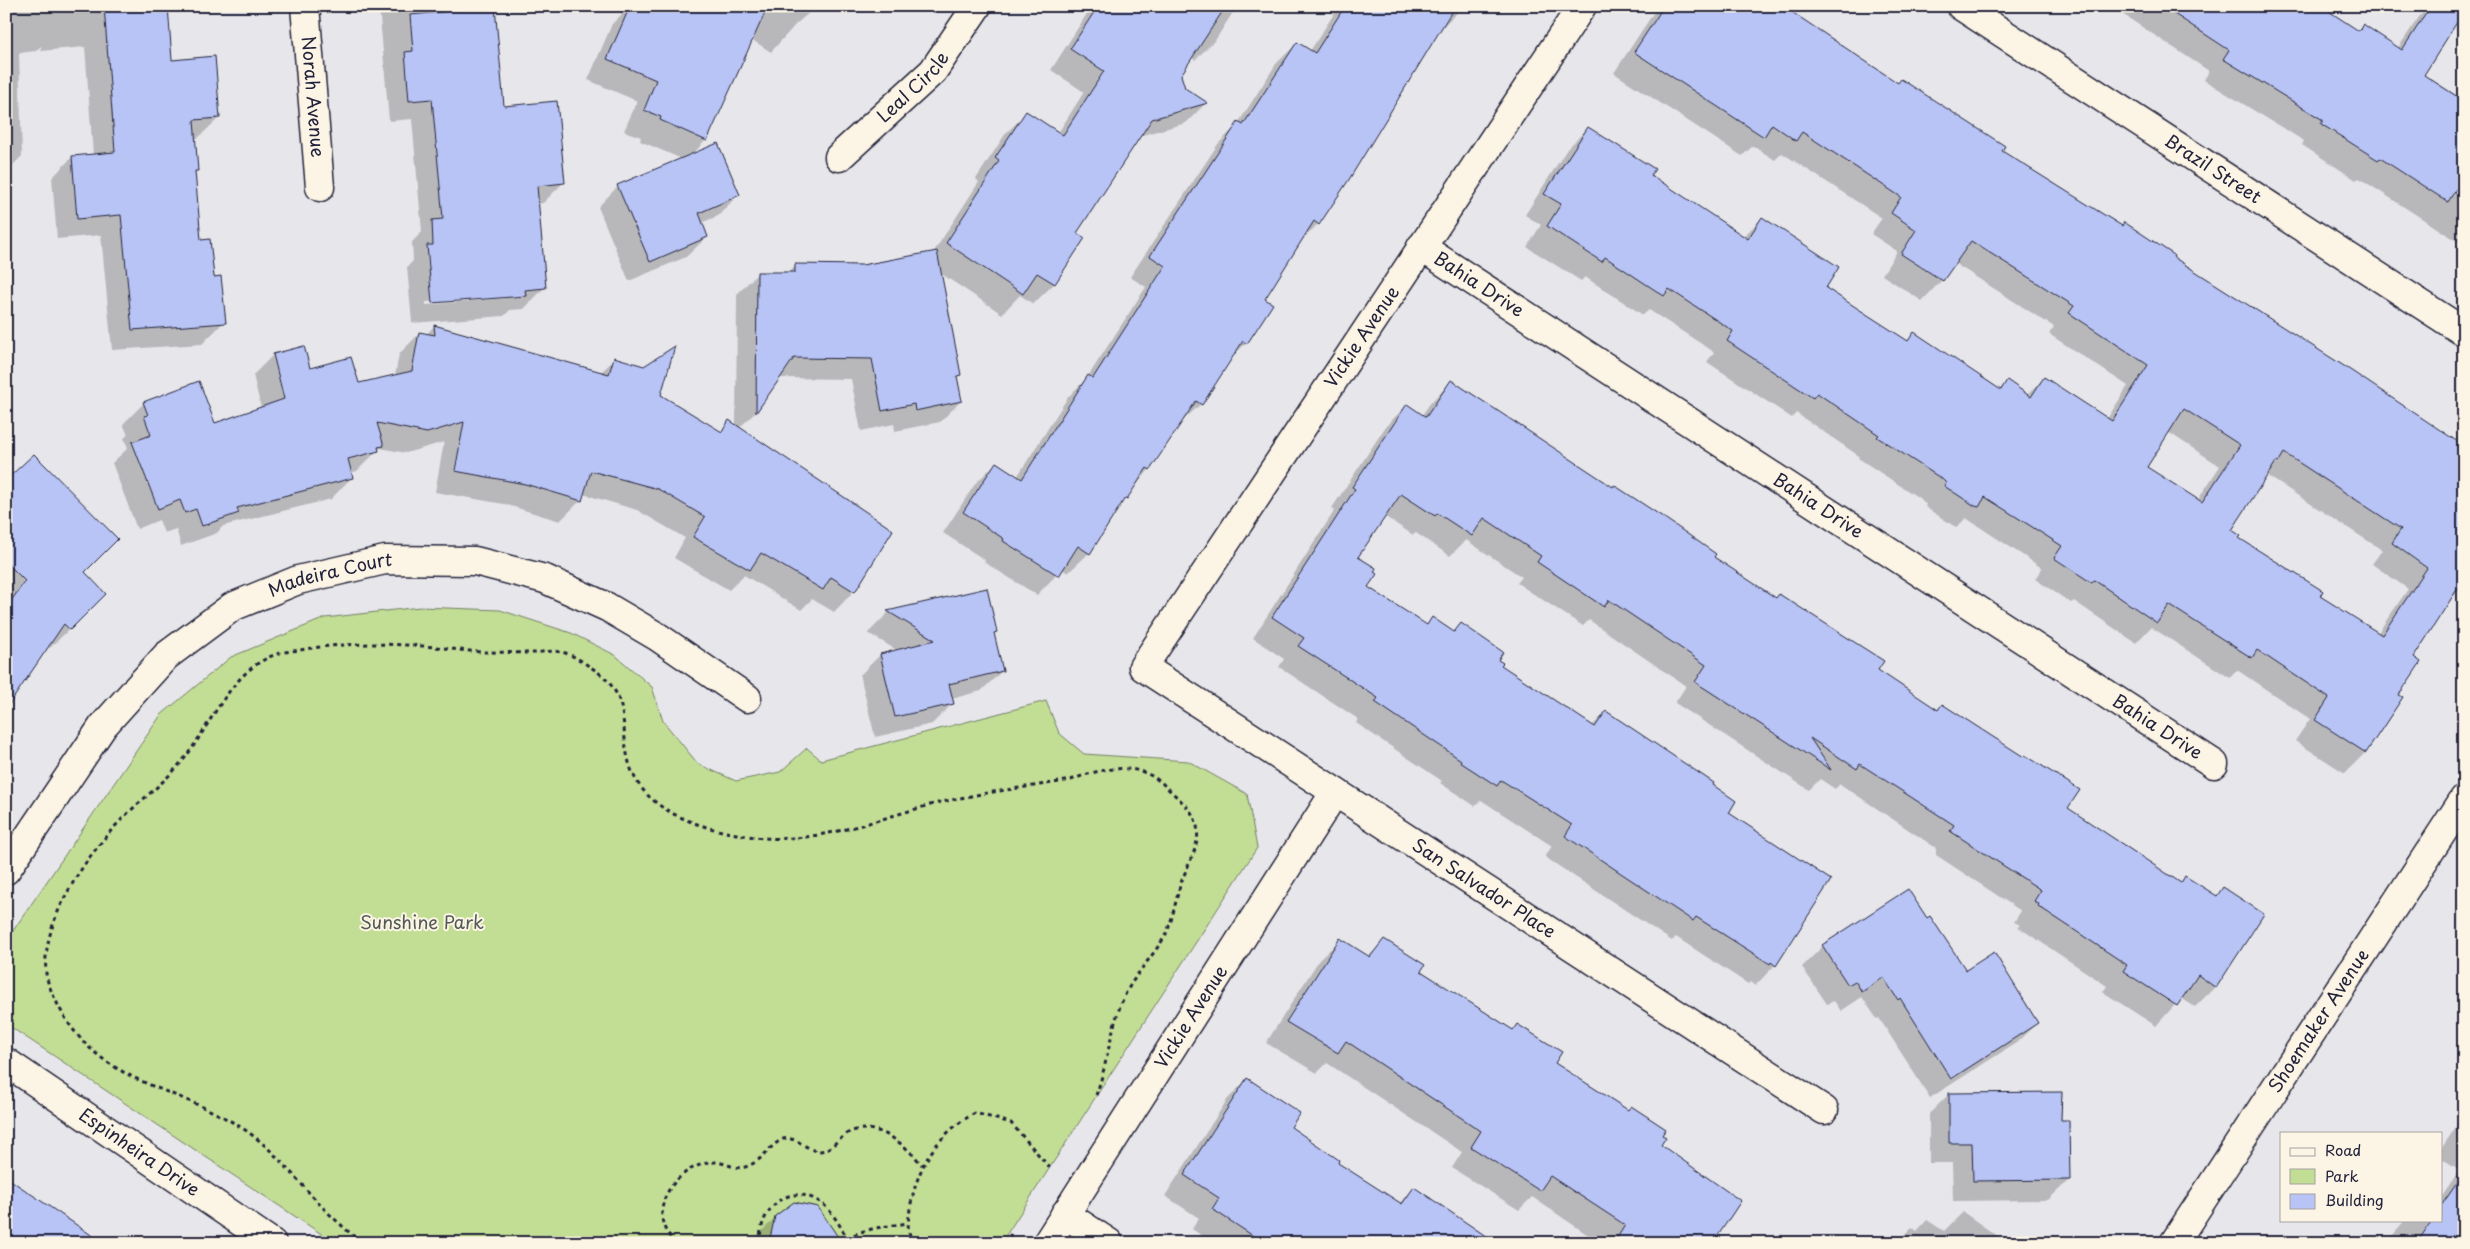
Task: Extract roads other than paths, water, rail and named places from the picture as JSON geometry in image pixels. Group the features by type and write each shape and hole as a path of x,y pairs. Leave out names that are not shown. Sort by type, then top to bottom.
{"street":[{"name":"Norah Avenue","path":"305,6 320,187"},
{"name":"Leal Circle","path":"839,157 933,71 977,6"},
{"name":"Vickie Avenue","path":"1143,667 1582,6"},
{"name":"Brazil Street","path":"1961,6 2464,332"},
{"name":"Bahia Drive","path":"1422,247 2214,764"},
{"name":"Madeira Court","path":"6,870 103,726 166,656 232,607 298,580 385,560 474,561 545,579 607,607 658,637 747,698"},
{"name":"San Salvador Place","path":"1143,667 1824,1110"},
{"name":"Vickie Avenue","path":"1046,1243 1335,792"},
{"name":"Shoemaker Avenue","path":"2174,1243 2464,799"},
{"name":"Espinheira Drive","path":"6,1062 272,1243"},
{"path":"1065,1214 1109,1243"}],"park label":[{"name":"Sunshine Park","path":"422,923"}]}
